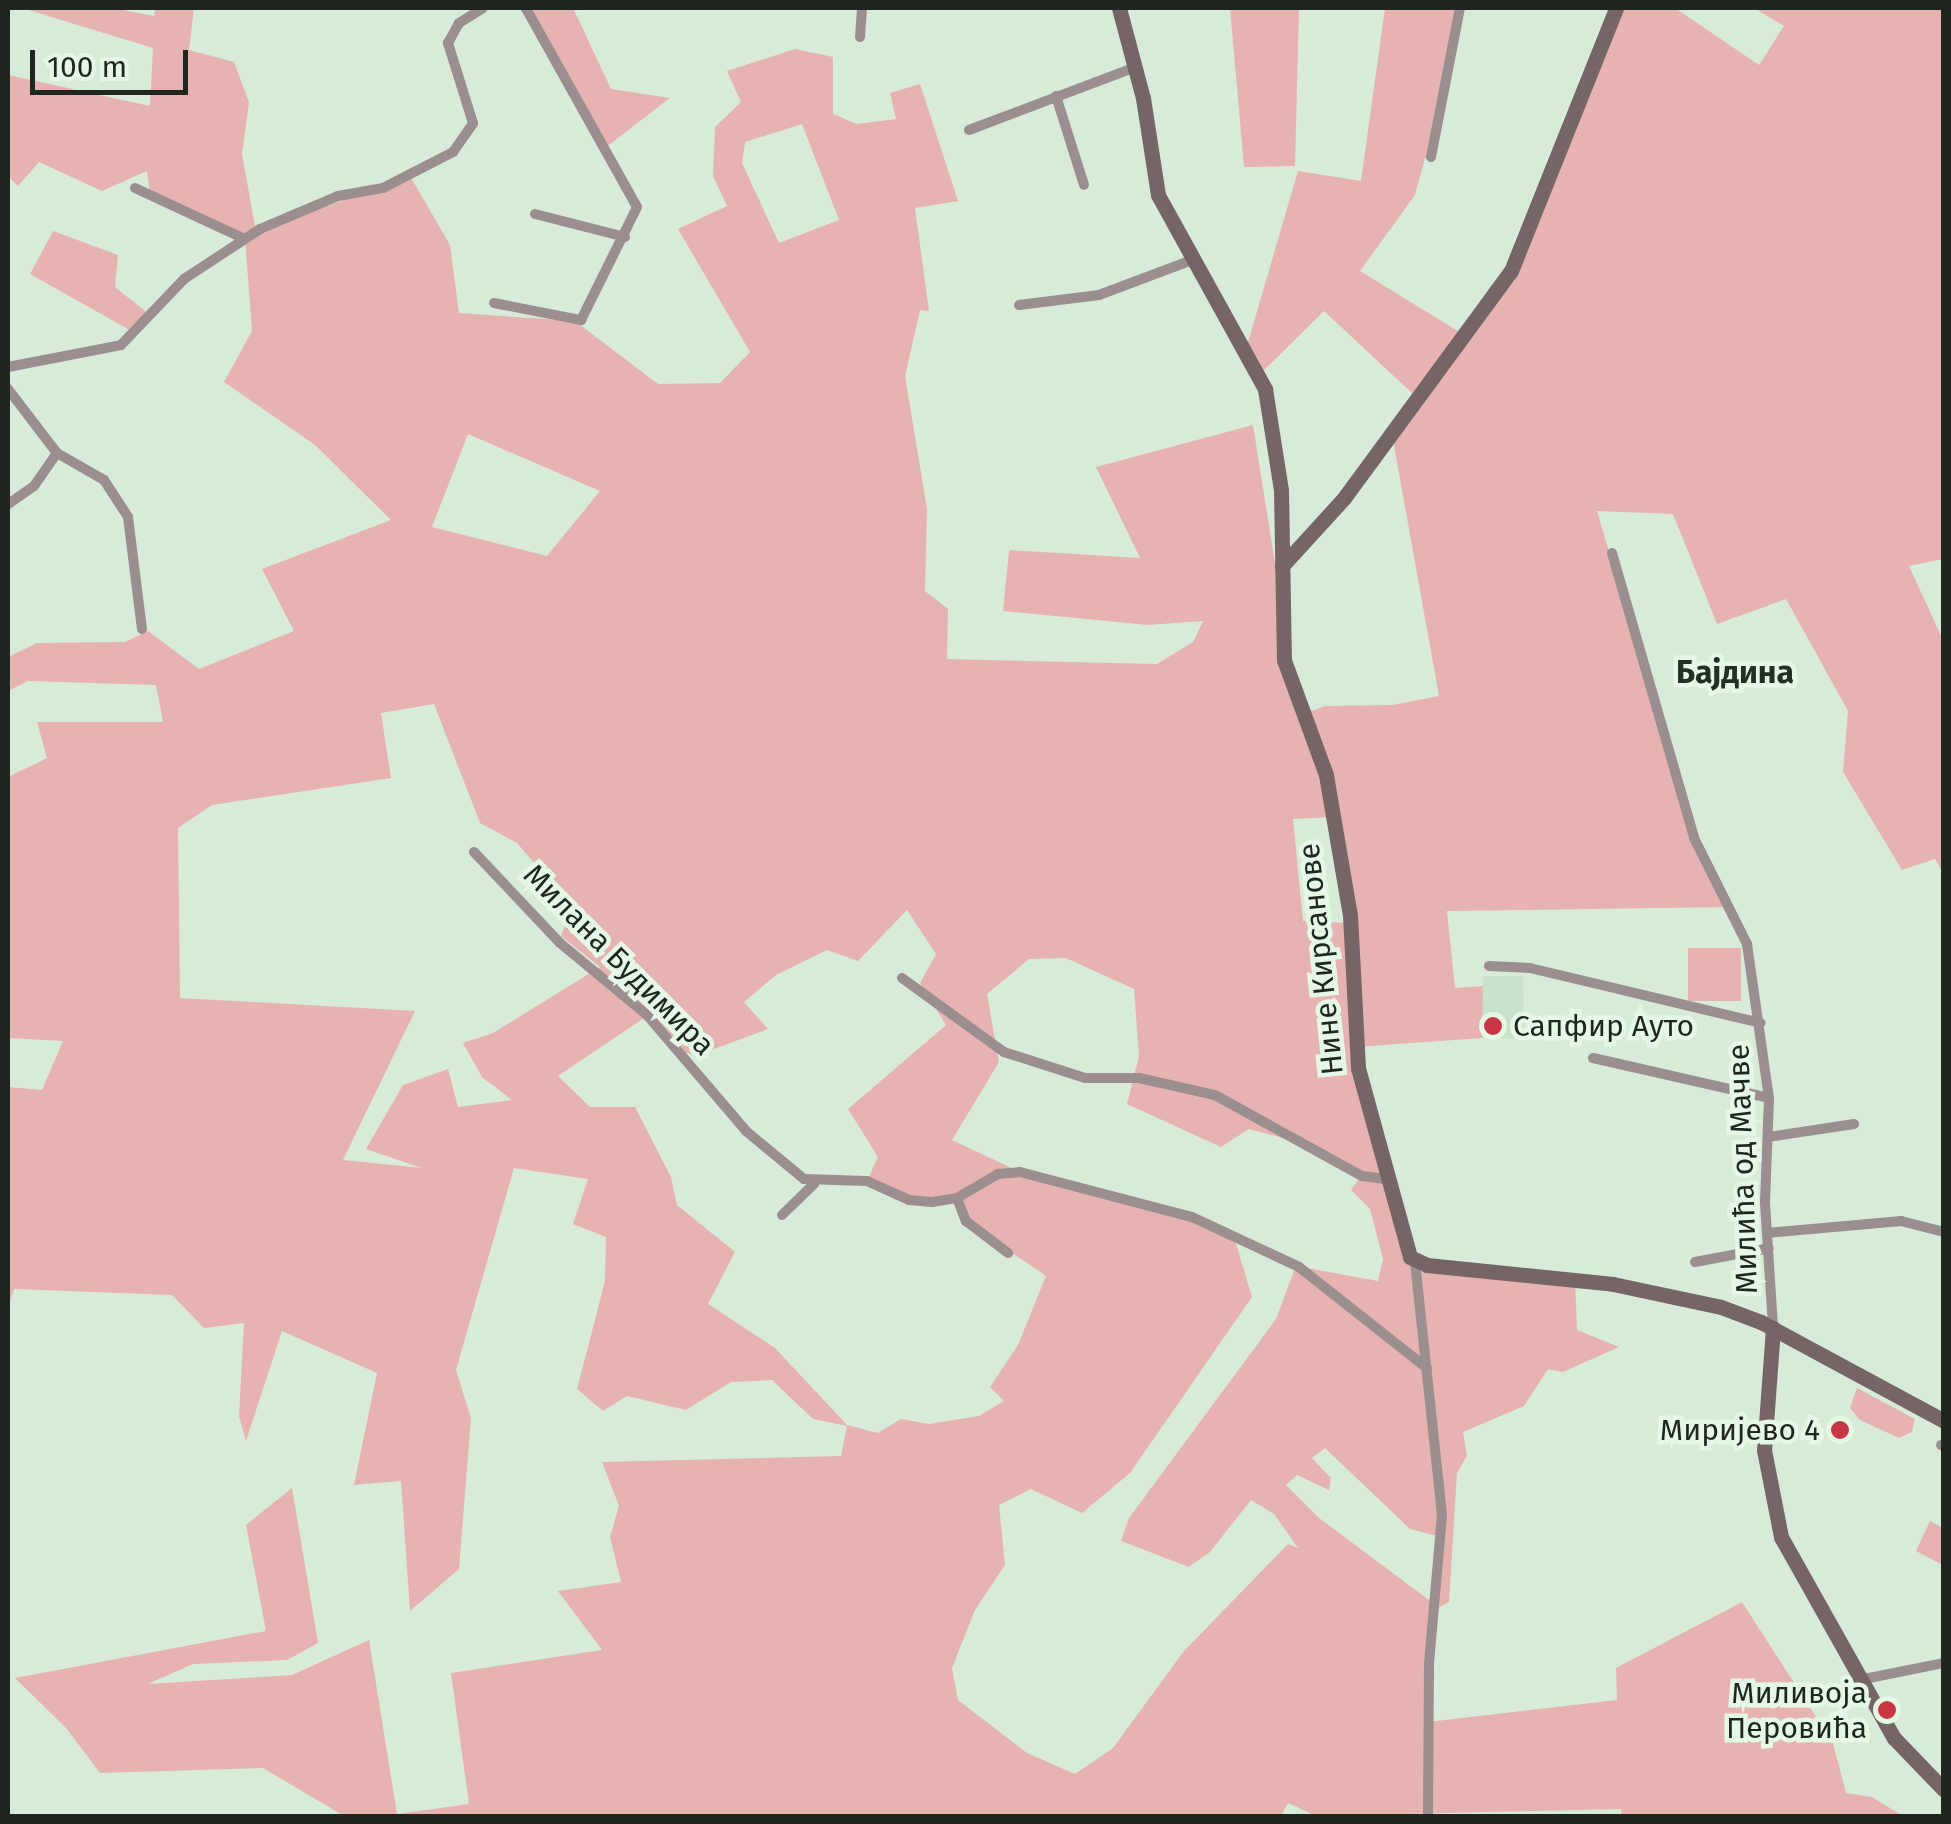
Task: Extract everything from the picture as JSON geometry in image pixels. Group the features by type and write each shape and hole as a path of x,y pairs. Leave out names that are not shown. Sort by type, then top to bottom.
{"street":[{"path":"8,367 122,345 184,279 245,239 315,204 384,188 462,145 472,114 448,43 459,23 484,8"},
{"path":"494,303 582,320 636,215 634,194 526,8"},
{"path":"860,37 862,8"},
{"name":"Нине Кирсанове","path":"1119,8 1136,67 1156,188 1265,389 1282,490 1284,660 1318,739 1346,887 1356,1047 1386,1179 1415,1262 1442,1515 1429,1666 1428,1816"},
{"path":"1432,157 1460,8"},
{"path":"1280,575 1286,557 1344,498 1511,271 1616,8"},
{"path":"969,130 1136,67"},
{"path":"1056,96 1084,185"},
{"path":"135,188 245,239"},
{"path":"535,214 624,238"},
{"path":"1018,305 1099,295 1195,259"},
{"path":"8,390 57,453 104,480 128,518 142,628"},
{"path":"8,504 34,486 57,453"},
{"name":"Милића од Мачве","path":"1612,554 1691,828 1745,937 1761,1023 1769,1098 1768,1233 1773,1328"},
{"name":"Милана Будимира","path":"474,852 560,943 647,1016 746,1131 814,1184"},
{"path":"1489,966 1530,968 1761,1023"},
{"path":"902,978 1004,1052 1085,1078 1139,1078 1215,1095 1260,1114 1362,1176 1386,1179"},
{"path":"1593,1058 1769,1098"},
{"path":"1768,1137 1854,1124"},
{"path":"782,1216 814,1184 867,1181 908,1200 957,1198 998,1174 1020,1172 1192,1217 1298,1267 1427,1368"},
{"path":"957,1198 966,1221 1008,1253"},
{"path":"1768,1233 1901,1220 1944,1232"},
{"path":"1696,1262 1769,1248"},
{"path":"1415,1262 1648,1290 1721,1307 1773,1328 1944,1421"},
{"path":"1773,1328 1764,1418 1771,1502 1797,1574 1894,1738 1944,1790"},
{"path":"1859,1680 1944,1663"}],"shaded area":[{"path":"22,8 113,8 154,16 155,8 194,8 189,50 234,62 249,102 242,154 256,232 410,176 450,245 459,313 575,321 658,384 720,383 750,352 678,229 727,206 713,176 715,127 741,102 727,71 795,49 833,57 833,114 857,124 896,119 890,93 920,84 958,201 915,208 929,311 920,310 905,376 927,509 925,591 948,609 947,659 1157,664 1193,642 1203,621 1148,625 1003,611 1009,550 1140,558 1096,467 1253,425 1285,626 1284,660 1306,713 1325,706 1392,705 1439,696 1393,440 1413,394 1324,311 1262,372 1246,349 1298,171 1361,181 1385,8 1460,8 1431,157 1425,158 1415,195 1360,271 1466,336 1494,299 1614,8 1675,8 1759,65 1784,26 1754,8 1943,8 1943,559 1909,566 1943,640 1943,873 1935,859 1902,870 1843,772 1848,711 1786,599 1717,624 1673,514 1597,511 1688,818 1728,907 1447,911 1455,988 1483,986 1482,1038 1356,1047 1415,1262 1575,1278 1577,1330 1619,1347 1563,1372 1548,1369 1524,1406 1463,1432 1467,1456 1457,1473 1449,1602 1438,1608 1428,1722 1617,1700 1616,1668 1742,1602 1833,1743 1846,1793 1872,1797 1903,1816 1622,1816 1621,1809 1316,1816 1288,1803 1281,1816 344,1816 263,1768 100,1773 67,1729 15,1678 266,1631 246,1525 292,1488 318,1643 287,1660 193,1664 148,1684 292,1675 369,1640 397,1814 469,1804 451,1673 602,1650 558,1591 621,1582 610,1537 619,1506 602,1462 841,1456 847,1426 813,1419 772,1380 731,1382 686,1410 627,1396 603,1411 577,1389 605,1281 606,1237 573,1224 588,1179 514,1168 456,1370 471,1418 459,1569 410,1611 401,1481 354,1485 377,1373 282,1331 246,1441 239,1416 244,1323 204,1328 172,1295 14,1289 8,1308 8,1087 42,1090 63,1041 8,1038 8,777 47,758 37,722 163,722 156,685 28,681 8,691 8,657 37,643 125,642 148,631 199,669 294,631 262,569 391,520 315,445 224,382 252,331 245,239 150,193 147,171 102,191 39,162 18,186 8,176 8,75 150,106 153,48","holes":["802,124 839,220 779,243 742,163 745,142","468,434 600,491 547,556 432,527","434,704 480,823 517,843 572,906 561,936 600,967 493,1033 463,1043 482,1077 512,1100 458,1107 448,1069 403,1085 366,1149 422,1168 343,1160 415,1011 180,998 178,828 212,805 391,778 381,713","1333,817 1350,923 1303,921 1293,819","907,910 936,954 920,983 946,1025 848,1109 878,1157 867,1181 909,1200 957,1199 966,1221 1046,1276 1018,1345 990,1387 1004,1401 979,1416 929,1424 901,1419 878,1433 847,1425 775,1348 708,1304 735,1252 677,1205 671,1177 635,1107 590,1107 558,1076 647,1016 681,1052 698,1055 768,1029 744,1002 776,975 827,950 858,961","1066,958 1134,989 1139,1056 1127,1104 1221,1147 1249,1129 1320,1148 1361,1176 1351,1190 1370,1209 1383,1259 1378,1281 1296,1266 1276,1319 1129,1518 1121,1541 1189,1567 1210,1552 1251,1500 1274,1514 1298,1548 1288,1544 1184,1651 1113,1748 1075,1774 1027,1753 958,1700 952,1668 975,1610 1005,1565 999,1505 1031,1489 1082,1513 1130,1473 1252,1297 1234,1237 1192,1217 1020,1172 952,1140 999,1062 987,994 1029,959","1325,1448 1410,1529 1441,1537 1433,1603 1319,1518 1286,1485 1297,1475 1329,1490 1331,1478 1312,1458"]},
{"path":"526,8 573,8 611,89 670,98 605,148"},
{"path":"1230,8 1299,8 1295,166 1244,167"},
{"path":"53,231 118,255 115,287 150,315 135,333 30,274"},
{"path":"1688,948 1741,948 1741,1001 1688,1001"},
{"path":"1483,976 1523,976 1524,1039 1482,1038"},
{"path":"1857,1388 1915,1419 1912,1432 1899,1438 1860,1420 1850,1408"},
{"path":"1930,1521 1943,1528 1943,1565 1916,1551"}],"place":[{"name":"Сапфир Ауто","path":"1493,1026"},
{"name":"Миријево 4","path":"1840,1430"},
{"name":"Миливоја Перовића","path":"1887,1710"}],"district":[{"name":"Бајдина","path":"1735,672"}]}
